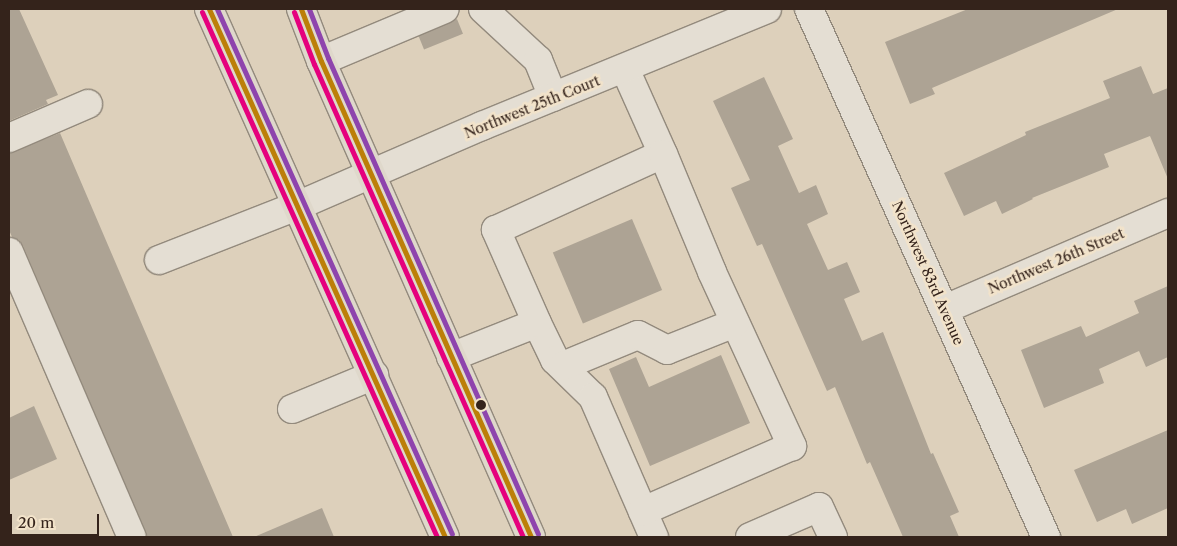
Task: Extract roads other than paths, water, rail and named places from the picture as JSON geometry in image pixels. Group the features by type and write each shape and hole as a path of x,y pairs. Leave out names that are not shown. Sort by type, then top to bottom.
{"main road":[{"path":"208,9 374,375 445,537"},
{"path":"301,9 321,61 530,537"}],"street":[{"path":"321,61 445,9"},
{"path":"483,9 538,60 552,97"},
{"name":"Northwest 25th Court","path":"159,260 297,206 552,97 625,69 767,9"},
{"name":"Northwest 83rd Avenue","path":"809,9 1046,537"},
{"path":"625,69 712,272 792,446 643,511"},
{"path":"9,138 88,104"},
{"path":"654,537 593,397 556,360 537,323 496,230 663,154"},
{"name":"Northwest 26th Street","path":"945,309 1168,213"},
{"path":"9,252 132,537"},
{"path":"451,357 537,323"},
{"path":"563,366 638,335 667,350 735,323"},
{"path":"292,409 374,375"},
{"path":"750,537 819,508 833,537"}]}
